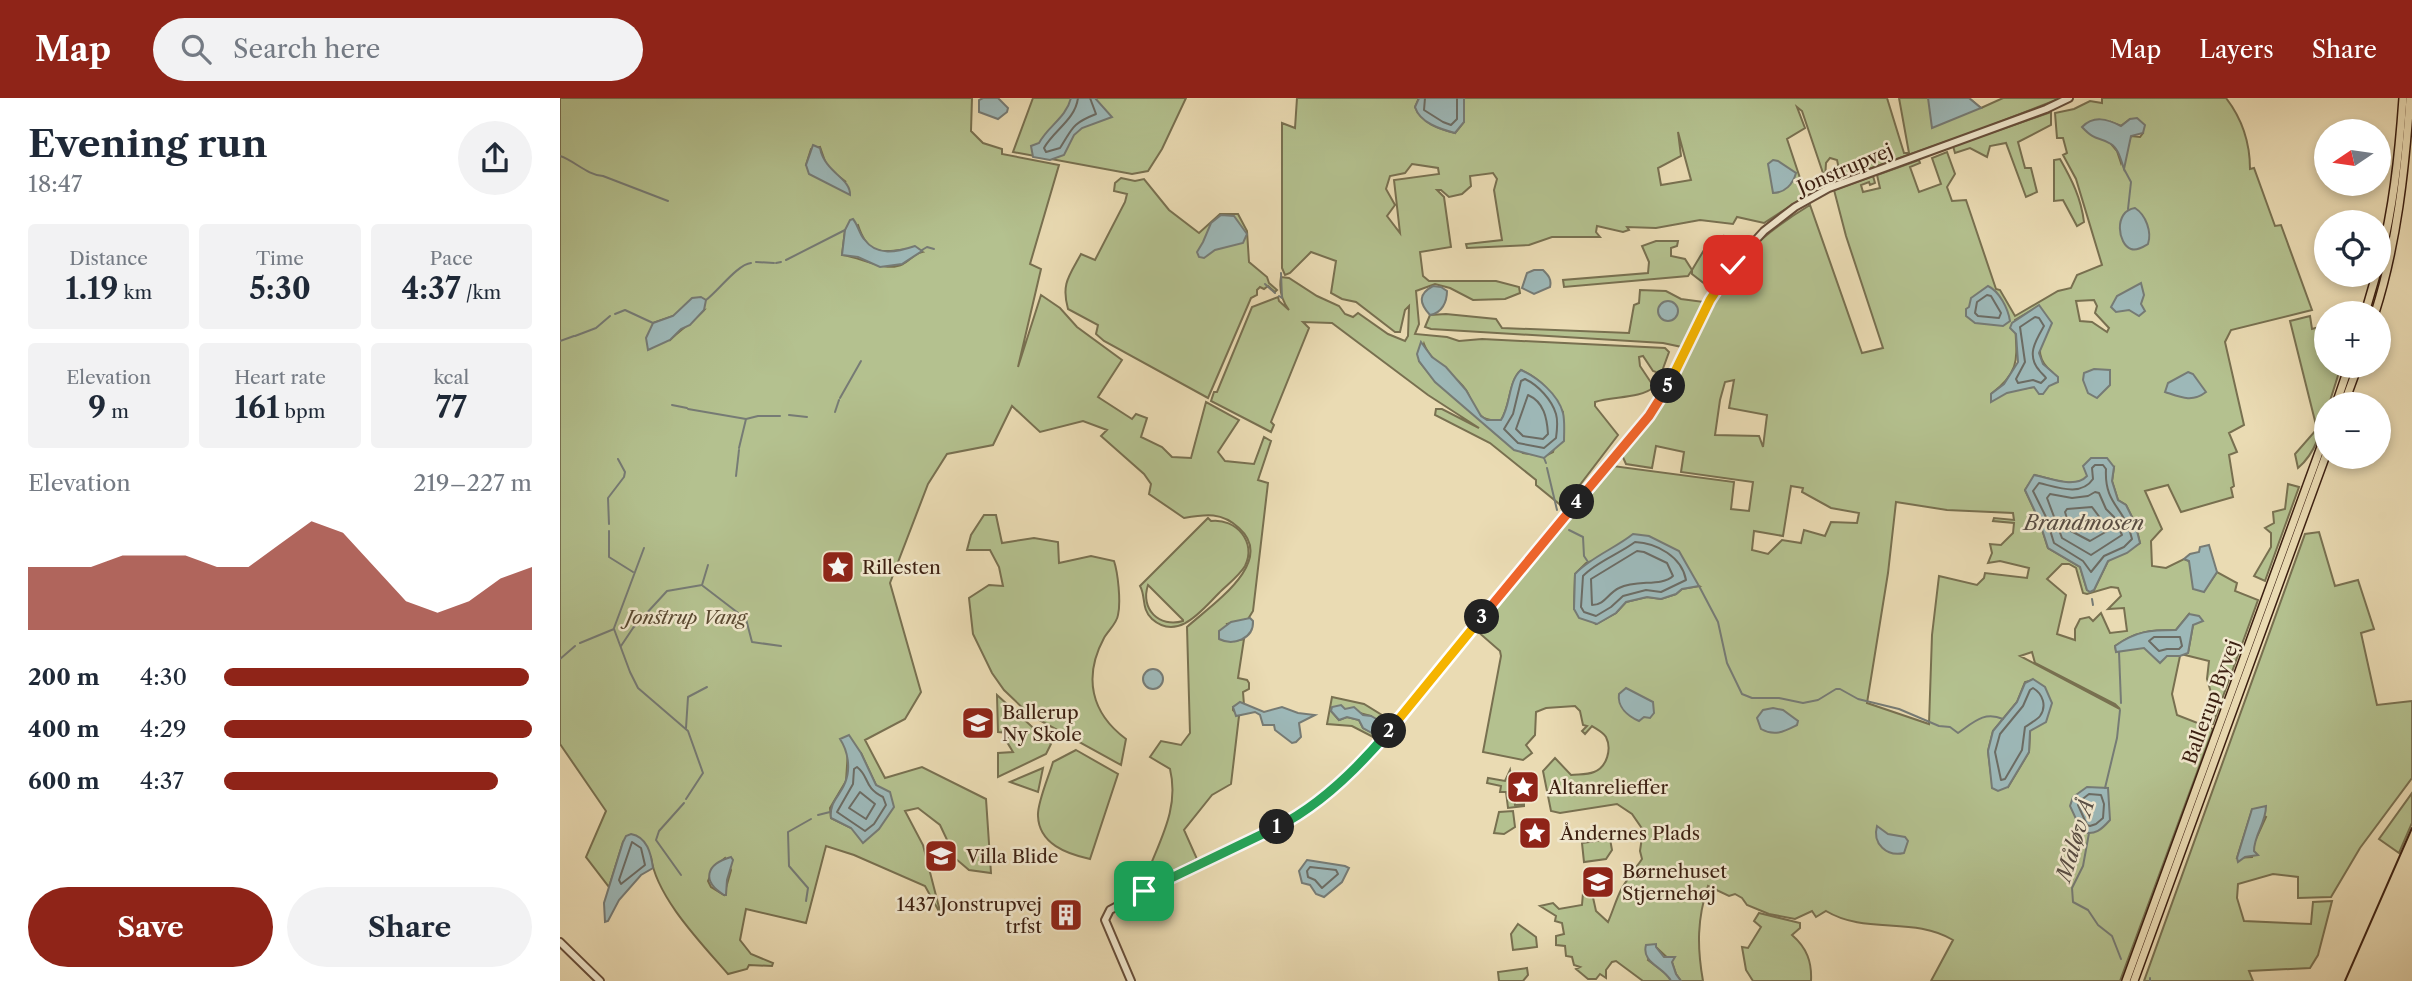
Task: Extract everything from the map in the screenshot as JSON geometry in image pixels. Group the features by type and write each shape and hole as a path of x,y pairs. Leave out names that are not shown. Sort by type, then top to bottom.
{"main road":[{"path":"2390,210 2400,146 2403,98"},
{"path":"2378,301 2396,222 2410,98"},
{"name":"Ballerup Byvej","path":"2126,981 2314,466"},
{"name":"Ballerup Byvej","path":"2134,981 2321,469"}],"street":[{"name":"Jonstrupvej","path":"1131,981 1105,920 1111,910 1283,824 1340,784 1371,752 1649,416 1670,382 1721,282 1764,231 1795,207 1829,188 2046,109 2069,98"},
{"path":"560,942 600,981"}],"green space":[{"name":"Jonstrup Vang","path":"560,98 972,98 971,131 983,143 1002,149 1002,154 1059,165 1030,264 1041,269 1018,367 1041,295 1060,308 1077,327 1122,360 1098,397 1132,419 1136,414 1147,418 1141,437 1162,447 1172,457 1191,458 1206,402 1239,420 1218,452 1225,461 1254,464 1264,437 1271,441 1258,480 1268,483 1253,611 1248,619 1227,624 1235,641 1244,639 1238,678 1249,683 1249,689 1243,692 1244,705 1233,707 1239,716 1231,784 1212,795 1184,830 1197,859 1162,876 1149,869 1168,820 1172,783 1170,769 1150,757 1161,741 1181,745 1190,733 1187,627 1236,582 1246,568 1250,555 1249,541 1239,528 1226,519 1207,515 1184,518 1149,494 1151,484 1144,474 1101,436 1107,430 1083,421 1040,432 1012,406 993,445 947,454 928,484 890,583 921,692 905,719 865,740 885,778 922,767 986,799 991,873 969,870 956,859 940,825 918,808 905,811 923,845 941,915 925,886 854,855 826,846 806,923 746,909 740,940 751,954 773,963 772,966 749,965 747,969 728,974 671,904 661,888 651,857 623,842 609,887 586,857 606,811 560,744","holes":["820,147 827,167 846,182 806,165 811,149","858,225 870,246 878,250 922,252 903,264 889,267 842,255 845,230","704,310 670,340 653,323","848,751 861,753 876,785 851,828 831,818 830,808 846,781","725,858 731,870 724,895 711,887 708,881 714,867"]},
{"path":"1033,98 1186,98 1162,149 1148,171 1132,174 1013,152"},
{"path":"1297,98 1419,98 1415,107 1426,121 1455,133 1464,122 1464,98 1887,98 1904,153 1909,153 1899,98 1969,98 1981,108 2003,98 2061,98 1829,183 1830,175 1839,169 1837,160 1830,158 1826,163 1825,179 1802,111 1797,107 1805,128 1787,139 1806,196 1764,223 1737,217 1733,224 1700,220 1656,228 1627,227 1629,230 1623,232 1597,226 1596,232 1600,237 1552,237 1529,245 1467,248 1466,244 1502,240 1494,190 1497,179 1493,173 1470,176 1471,186 1462,194 1449,197 1437,190 1444,197 1451,247 1420,252 1423,276 1429,281 1496,281 1519,287 1520,293 1505,299 1473,300 1450,288 1435,284 1416,291 1419,324 1415,334 1459,341 1482,339 1665,348 1669,352 1661,374 1653,371 1643,356 1639,357 1640,366 1654,387 1641,394 1595,402 1595,406 1618,435 1563,507 1536,485 1536,480 1490,443 1435,415 1436,409 1442,409 1479,428 1428,395 1332,323 1303,322 1309,328 1271,422 1274,425 1271,432 1211,401 1252,307 1278,297 1289,310 1282,295 1281,277 1289,278 1339,306 1345,314 1353,317 1358,313 1388,334 1405,341 1408,336 1409,306 1405,310 1400,332 1395,332 1356,302 1331,293 1336,261 1311,252 1285,275 1282,268 1282,123 1295,128","holes":["1678,132 1691,180 1661,185 1658,168 1681,156","1412,164 1438,168 1439,174 1394,180 1400,233 1387,216 1395,205 1386,189 1390,176 1405,173","1424,344 1432,357 1466,390 1482,417 1490,420 1501,420 1514,381 1521,370 1535,378 1550,392 1563,412 1553,452 1545,456 1523,453 1502,439 1435,381 1419,361"]},
{"path":"2102,98 2226,98 2241,123 2249,150 2250,169 2254,168 2275,226 2281,225 2312,310 2231,330 2225,342 2244,425 2229,433 2237,452 2229,455 2233,497 2181,512 2168,485 2145,491 2162,529 2151,541 2152,566 2166,568 2184,559 2189,561 2204,591 2217,572 2237,583 2235,591 2258,600 2213,724 2210,723 2212,696 2207,679 2209,661 2185,655 2188,653 2193,625 2189,614 2176,630 2144,632 2115,646 2116,651 2144,647 2167,656 2180,656 2172,694 2177,715 2213,729 2120,981 1931,981 1953,940 1938,933 1857,922 1826,911 1816,917 1812,911 1795,919 1769,914 1747,905 1735,894 1729,896 1708,886 1699,933 1703,981 1681,981 1672,962 1656,947 1648,960 1668,975 1671,981 1643,981 1616,961 1606,970 1606,978 1600,974 1596,979 1588,979 1576,969 1580,967 1574,965 1572,957 1566,956 1565,946 1556,945 1556,936 1564,934 1562,923 1555,921 1556,916 1540,906 1553,903 1559,909 1582,905 1583,893 1592,893 1596,911 1608,922 1622,888 1642,859 1640,851 1643,830 1632,814 1617,804 1560,813 1551,811 1543,771 1555,758 1571,775 1598,770 1607,757 1606,737 1592,726 1585,734 1582,731 1587,726 1583,725 1580,711 1575,706 1546,708 1536,712 1535,735 1526,745 1532,753 1523,760 1483,752 1501,656 1500,651 1477,631 1613,466 1734,482 1731,509 1749,511 1753,482 1681,472 1684,452 1656,446 1652,468 1626,464 1621,453 1670,390 1711,301 1730,272 1767,235 1810,205 1862,353 1883,348 1846,236 1834,190 1873,176 1875,183 1861,185 1863,192 1880,188 1877,175 1919,160 1920,163 1910,167 1919,192 1941,184 1932,158 1947,152 1955,174 1947,187 1952,201 1966,200 1996,289 2000,290 2015,316 2058,291 2071,288 2077,275 2102,265 2076,179 2063,155 2067,153 2063,138 2057,138 2055,113 2074,109 2090,101 2102,103","holes":["2130,119 2143,133 2140,137 2131,136 2121,163 2111,144 2111,122 2121,126","2094,300 2097,306 2095,313 2109,328 2107,332 2092,322 2080,321 2076,301","2039,306 2044,324 2041,356 2052,372 2037,389 2034,387 1991,394 2013,370 2016,353 2015,320","1734,380 1729,408 1767,415 1763,447 1759,436 1715,435 1725,382","2114,467 2112,481 2118,500 2126,505 2135,523 2140,543 2108,561 2094,590 2087,590 2080,567 2048,548 2025,490 2035,475 2070,483","1791,486 1803,488 1802,492 1831,508 1859,513 1857,523 1831,522 1825,536 1804,530 1801,543 1782,540 1768,554 1752,550 1754,531 1783,536","1896,502 1947,510 2013,513 2014,520 1994,518 1993,521 2014,523 2013,533 2001,545 1990,544 1992,553 1988,563 2000,561 2029,568 2027,578 1985,573 1977,585 1939,576 1932,635 1929,724 1867,703 1888,573","1618,551 1699,586 1682,589 1661,599 1647,597 1626,602 1616,613 1596,624 1574,609 1575,574 1586,563","2062,564 2076,568 2083,593 2118,588 2121,596 2108,609 2124,608 2127,631 2110,633 2101,613 2093,621 2089,617 2080,619 2075,629 2075,640 2057,634 2066,595 2047,579","2032,652 2035,663 2120,709 2020,656","2033,680 2029,752 2008,787 1991,775 1988,751 1993,731 2017,702 2025,682"]},
{"path":"2051,112 2051,125 2018,142 2025,168 2031,168 2037,192 2026,197 2006,143 1990,146 1987,157 1970,148 1955,153 1953,146"},
{"path":"2060,159 2081,205 2084,222 2077,226 2063,200 2054,201 2054,160"},
{"path":"1121,178 1135,181 1144,179 1169,210 1199,233 1220,214 1238,214 1247,231 1249,262 1267,277 1277,290 1275,292 1268,286 1264,289 1260,287 1257,295 1251,298 1208,398 1104,341 1096,334 1098,325 1068,309 1065,293 1073,268 1081,254 1095,260 1125,202 1127,194 1114,191 1115,183"},
{"path":"1724,236 1738,247 1710,288 1692,274 1692,270 1704,250 1710,253"},
{"path":"1656,241 1678,241 1677,246 1671,248 1671,256 1685,259 1692,270 1688,276 1564,287 1563,280 1648,273 1649,262 1642,246"},
{"path":"1640,290 1666,291 1681,299 1704,302 1682,347 1663,343 1425,327 1430,315 1446,314 1496,319 1502,328 1629,333 1634,305 1639,303"},
{"path":"2310,316 2314,328 2314,378 2337,378 2333,392 2314,392 2314,417 2290,321"},
{"path":"2314,432 2314,446 2298,468 2295,454"},
{"path":"2288,484 2299,487 2265,581 2254,576 2271,547 2271,533 2265,528 2274,523 2273,512 2285,509"},
{"path":"984,515 996,515 1002,543 1034,538 1058,542 1059,563 1091,556 1114,561 1119,588 1118,615 1097,652 1093,680 1098,706 1114,729 1126,739 1121,765 1030,715 1004,690 992,673 973,634 969,598 989,585 1003,586 999,567 990,550 967,550 971,535"},
{"path":"1208,518 1211,521 1229,523 1242,533 1246,540 1248,557 1242,570 1197,615 1180,625 1171,627 1152,619 1146,611 1140,586","holes":["1148,585 1183,620 1166,622 1154,615 1147,602"]},
{"path":"2319,532 2335,586 2358,580 2374,629 2361,633 2377,705 2412,701 2412,778 2360,848 2331,897 2298,898 2298,877 2273,874 2238,884 2237,898 2244,921 2311,924 2313,902 2332,901 2318,955 2310,968 2249,971 2253,981 2144,981 2305,534","holes":["2252,810 2266,817 2254,843 2252,857 2237,858"]},
{"path":"997,695 1051,744 1046,754 998,777 998,753 1013,752 1007,742 1009,733 998,732"},
{"path":"1332,697 1364,704 1390,720 1375,738 1352,726 1327,724","holes":["1345,709 1371,716 1373,733 1363,728 1359,720 1347,717 1339,720 1331,711"]},
{"path":"1076,750 1118,774 1090,859 1064,851 1049,841 1043,834 1038,816 1041,797 1053,762"},
{"path":"1043,768 1038,792 1010,782"},
{"path":"1510,770 1515,805 1524,806 1508,808 1506,792 1500,792 1501,786 1487,783 1488,778 1505,781"},
{"path":"2412,793 2412,823 2399,853 2379,839"},
{"path":"1513,811 1515,827 1504,834 1494,833 1499,812"},
{"path":"1610,839 1612,850 1606,859 1584,862 1582,843"},
{"path":"1759,913 1800,923 1800,928 1792,935 1808,956 1811,981 1753,981 1746,970 1742,947 1748,948 1761,927 1754,921"},
{"path":"1518,924 1536,937 1537,947 1513,950 1511,934"},
{"path":"1527,968 1528,975 1523,981 1499,981 1498,972"}],"water":[{"path":"998,98 1008,108 1007,112 998,119 979,112 979,100"},
{"path":"1071,98 1095,98 1112,117 1082,128 1074,135 1064,155 1050,160 1033,157 1031,146 1039,143 1061,117"},
{"path":"1419,98 1464,98 1464,122 1455,133 1431,124 1421,117 1415,107"},
{"path":"1928,98 1969,98 1981,108 1932,128"},
{"path":"2137,118 2145,125 2143,133 2131,136 2124,169 2114,146 2094,137 2082,127 2101,119 2121,126 2130,119"},
{"path":"813,145 820,148 827,164 846,184 850,195 809,174 806,165"},
{"path":"1773,160 1796,173 1788,187 1773,193 1768,164"},
{"path":"2135,208 2145,219 2149,239 2148,244 2131,249 2123,241 2120,228 2123,215"},
{"path":"1221,215 1234,216 1247,234 1243,243 1215,250 1204,258 1199,257 1197,252 1211,223"},
{"path":"853,219 864,239 875,249 888,252 915,246 922,251 902,264 880,267 858,257 842,255 845,230"},
{"path":"1543,270 1549,277 1550,287 1534,294 1522,288 1527,273"},
{"path":"2141,283 2144,295 2141,304 2145,311 2139,316 2129,310 2116,312 2111,307 2117,296"},
{"path":"1433,286 1441,287 1447,291 1447,295 1441,309 1430,315 1422,299 1425,292"},
{"path":"1988,286 1999,296 2007,311 2010,321 2003,326 1975,323 1966,316 1971,298"},
{"path":"701,297 706,300 704,310 690,325 681,329 670,340 648,350 646,338 653,323 673,316 692,298"},
{"path":"1668,301 1675,304 1678,311 1675,318 1668,321 1661,318 1658,311 1661,304"},
{"path":"2039,305 2052,323 2039,353 2043,364 2058,377 2058,382 2049,386 2043,394 2039,394 2034,387 2007,393 1991,402 1991,394 2004,384 2018,362 2016,334 2010,328 2012,323"},
{"path":"1421,342 1432,357 1446,367 1466,390 1481,416 1487,420 1501,420 1514,380 1521,370 1534,377 1547,387 1560,406 1564,420 1564,441 1544,458 1514,450 1435,382 1419,361 1417,354"},
{"path":"2094,369 2110,370 2110,385 2097,398 2088,393 2083,380 2084,373"},
{"path":"2188,372 2193,374 2206,392 2191,398 2165,392 2168,383"},
{"name":"Brandmosen","path":"2091,458 2107,458 2114,467 2112,481 2118,500 2126,505 2135,523 2140,543 2127,553 2108,561 2094,590 2090,592 2080,567 2048,548 2025,490 2034,475 2062,482 2082,480 2087,476 2083,466"},
{"path":"1633,534 1649,536 1679,551 1699,586 1682,589 1661,599 1647,597 1626,602 1616,613 1597,624 1579,618 1574,609 1575,574"},
{"path":"2209,545 2217,572 2204,592 2193,589 2189,561 2184,559 2199,552 2200,547"},
{"path":"2189,614 2199,616 2203,621 2193,625 2188,653 2167,656 2160,663 2144,648 2116,652 2115,646 2137,634 2176,630"},
{"path":"1250,618 1253,621 1252,627 1242,639 1230,642 1219,639 1219,631 1231,622"},
{"path":"1153,669 1160,672 1163,679 1160,686 1153,689 1146,686 1143,679 1146,672"},
{"path":"2033,679 2045,687 2052,703 2046,722 2030,731 2029,752 2008,787 1998,791 1992,788 1988,751 1993,731 2017,702 2025,683"},
{"path":"1626,688 1653,702 1654,713 1650,718 1644,717 1639,721 1624,710 1619,694"},
{"path":"1240,702 1264,712 1282,707 1315,715 1299,723 1301,737 1292,743 1275,730 1274,725 1263,725 1260,715 1255,712 1236,716 1233,707"},
{"path":"1341,705 1345,709 1354,707 1363,715 1380,721 1379,727 1372,733 1363,728 1359,720 1347,717 1339,720 1331,711 1332,707"},
{"path":"1763,710 1783,710 1798,721 1797,725 1775,733 1761,729 1757,718"},
{"path":"849,735 876,785 890,792 894,807 879,829 863,843 851,828 831,818 835,799 848,772 847,755 840,739"},
{"path":"2087,787 2108,788 2110,820 2101,829 2091,833 2082,832 2070,806 2073,797"},
{"path":"2266,806 2254,851 2258,855 2245,857 2238,862 2252,809"},
{"path":"1877,826 1888,834 1905,837 1908,841 1904,853 1892,853 1882,848 1877,838"},
{"path":"631,834 644,842 653,868 641,875 619,900 605,922 604,903 623,842 626,836"},
{"path":"731,857 733,860 724,895 712,884 710,873 716,864"},
{"path":"1307,860 1349,868 1342,882 1324,897 1316,894 1310,885 1302,883 1299,871"},
{"path":"1656,944 1664,957 1675,957 1672,962 1681,981 1671,981 1650,961 1645,951 1646,945"}],"waterway":[{"path":"560,156 592,173 668,201"},
{"path":"2124,169 2131,182 2128,209"},
{"path":"786,260 845,230"},
{"path":"922,250 927,247 934,249"},
{"path":"756,262 774,263"},
{"path":"776,263 781,262"},
{"path":"706,300 734,273 751,263"},
{"path":"1279,296 1282,298 1281,273"},
{"path":"1265,284 1275,293"},
{"path":"615,314 625,310 653,323"},
{"path":"575,336 596,328 610,316"},
{"path":"560,341 574,336"},
{"path":"840,398 861,361"},
{"path":"835,412 839,400"},
{"path":"672,405 687,408"},
{"path":"688,409 746,419"},
{"path":"789,415 807,417"},
{"path":"739,448 746,419 780,416"},
{"path":"736,476 739,450"},
{"path":"1544,458 1546,463"},
{"path":"609,524 608,498 625,472 618,459"},
{"path":"1547,468 1557,510"},
{"path":"1569,530 1583,537 1584,556 1588,562"},
{"path":"609,531 609,557 633,572"},
{"path":"614,628 644,548"},
{"path":"621,646 633,628 667,591 702,585 708,565"},
{"path":"703,586 746,619 752,642 781,646"},
{"path":"1699,586 1718,622 1727,663 1742,694 1752,698 1779,698 1803,703 1818,700 1840,689 1858,699 1899,709 1939,726 1950,727 1958,733 1985,717 2003,719"},
{"name":"Måløv Å","path":"2092,599 2093,605"},
{"path":"580,643 614,629 638,688 688,731 703,773 686,799"},
{"path":"560,659 575,646"},
{"name":"Måløv Å","path":"2119,652 2121,703"},
{"path":"686,728 688,697 707,687"},
{"name":"Måløv Å","path":"2105,788 2117,738 2120,710"},
{"path":"681,875 656,840 659,831 684,803"},
{"path":"818,815 830,812"},
{"path":"806,901 808,888 789,866 788,832 811,819"},
{"name":"Måløv Å","path":"2089,833 2083,866 2072,888 2073,902 2088,910 2098,925 2112,936 2121,959"}],"tram line":[{"path":"2345,981 2412,828"}],"place":[{"name":"Rillesten","path":"838,567"},
{"name":"Ballerup Ny Skole","path":"978,723"},
{"name":"Altanrelieffer","path":"1523,787"},
{"name":"Åndernes Plads","path":"1535,833"},
{"name":"Villa Blide","path":"941,856"},
{"name":"Børnehuset Stjernehøj","path":"1598,882"},
{"name":"1437 Jonstrupvej trfst","path":"1066,915"}],"route":[{"path":"1144,891 1283,824 1340,784 1371,752 1649,416 1670,382 1710,300 1733,265"}]}
